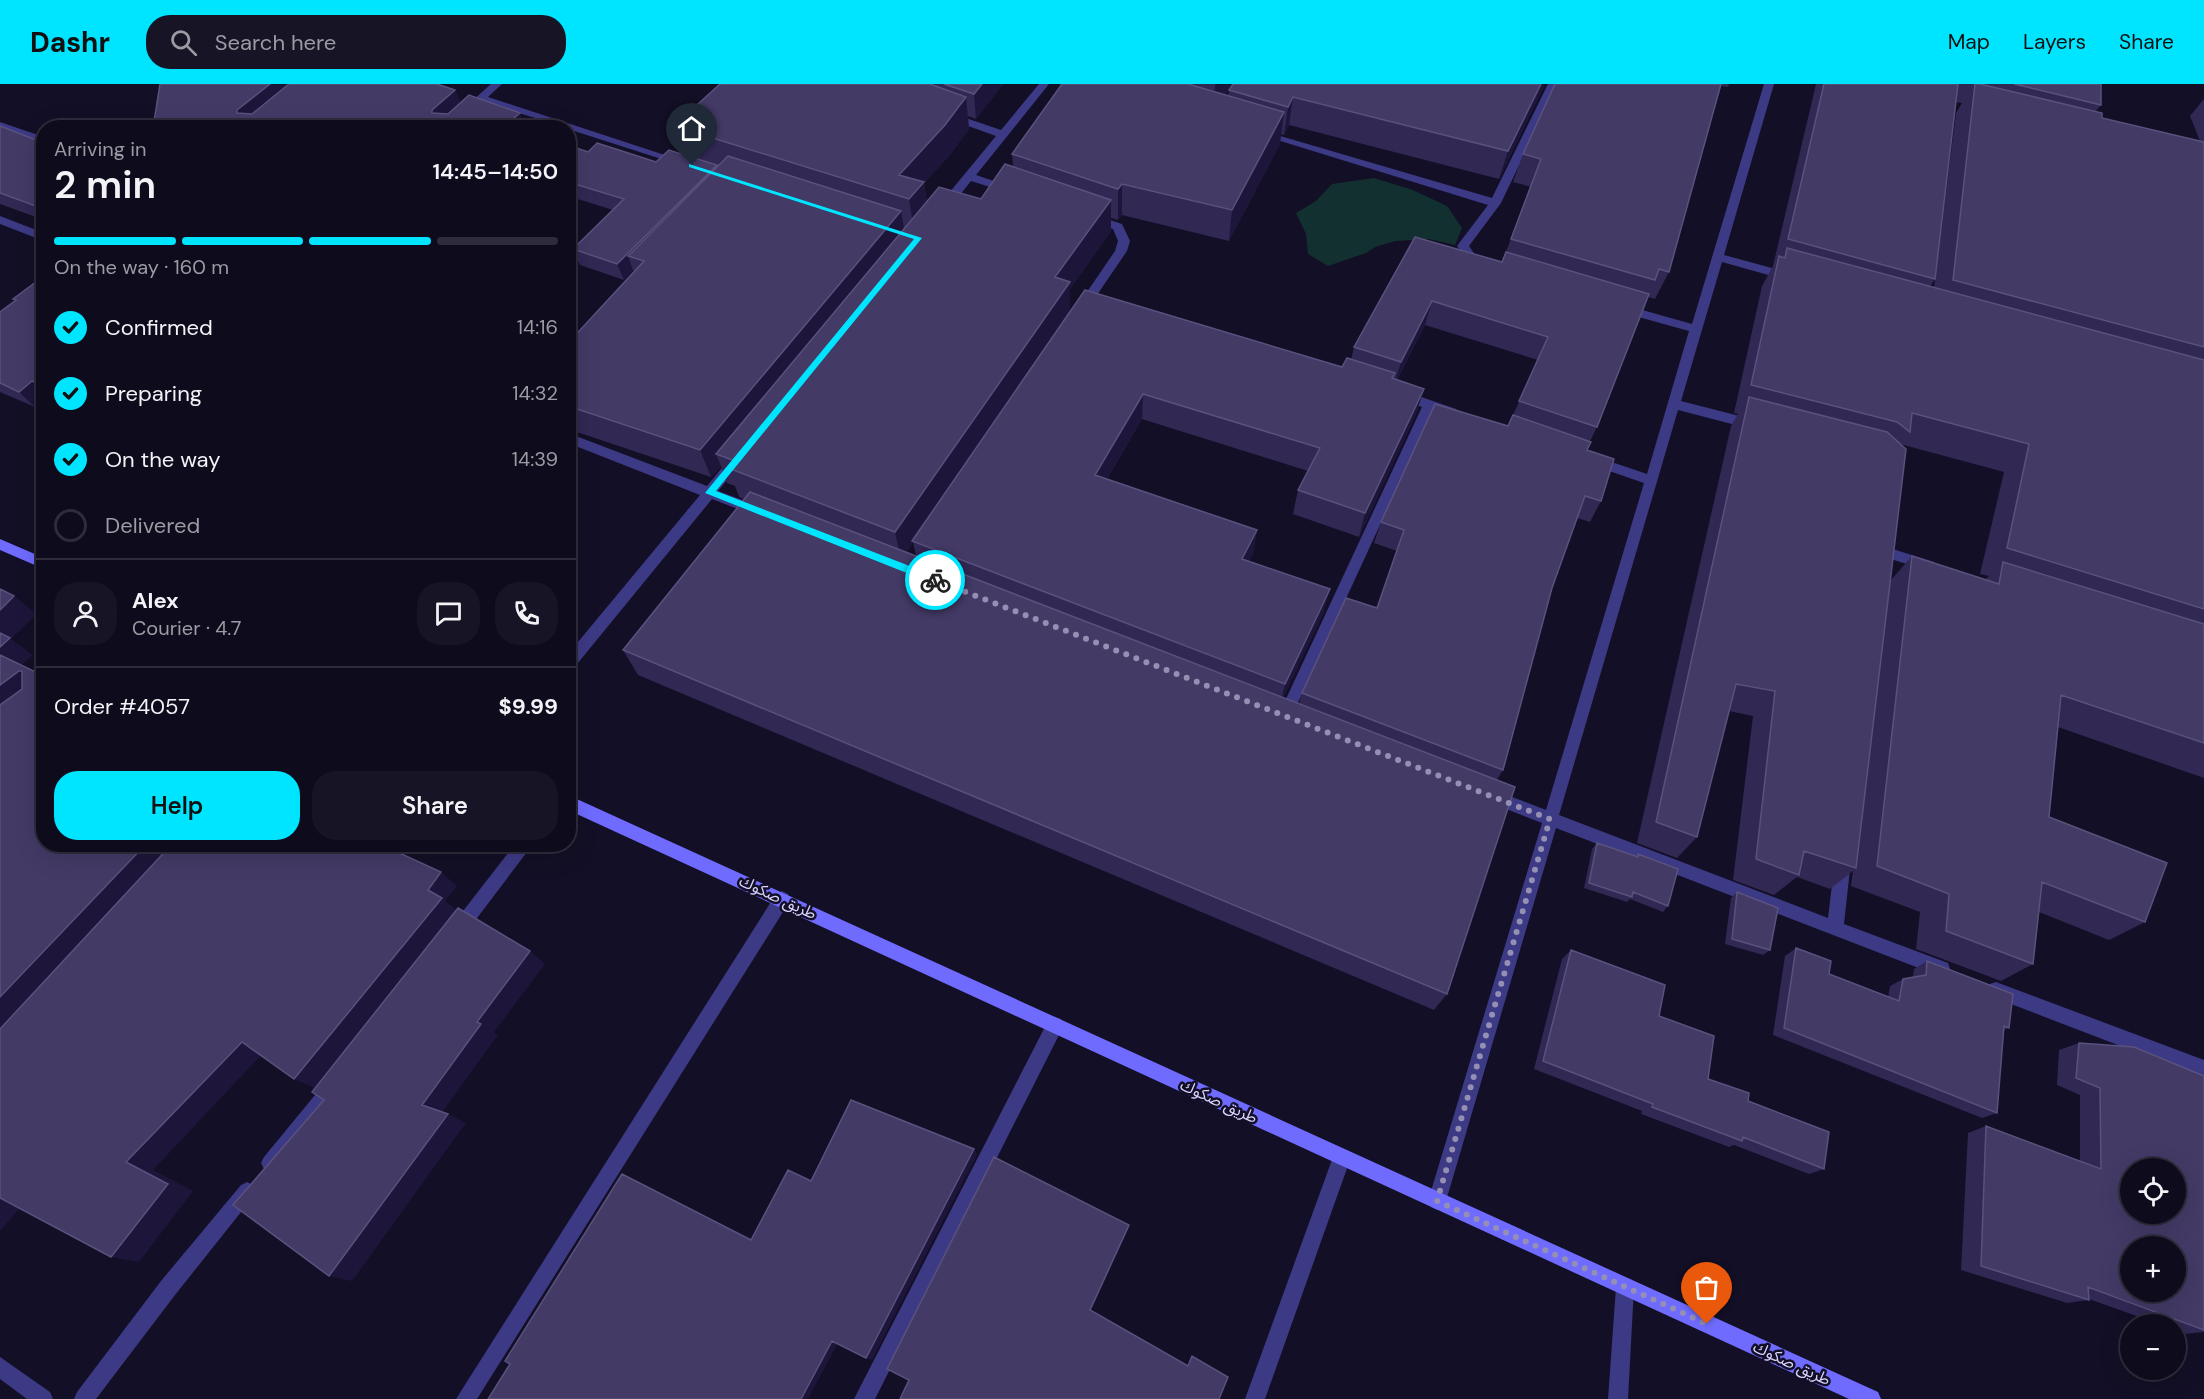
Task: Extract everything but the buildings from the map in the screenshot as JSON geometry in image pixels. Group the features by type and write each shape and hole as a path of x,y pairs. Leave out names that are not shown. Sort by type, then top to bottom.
{"street":[{"path":"456,120 497,84"},
{"path":"933,220 1044,84"},
{"path":"1497,271 1474,262 1463,246 1495,203 1553,84"},
{"path":"1437,1201 1769,84"},
{"path":"481,98 550,120"},
{"path":"937,111 1003,135"},
{"path":"0,125 36,138"},
{"path":"576,128 690,165"},
{"path":"1250,130 1495,203"},
{"path":"969,176 1022,194"},
{"path":"1075,319 1094,301 1124,241 1118,227 1076,212"},
{"path":"0,220 36,234"},
{"path":"1718,257 1798,279"},
{"path":"1608,304 1696,330"},
{"path":"1387,390 1463,416"},
{"path":"1285,716 1430,404"},
{"path":"1674,404 1766,428"},
{"path":"576,441 775,518"},
{"path":"576,655 747,447"},
{"path":"1584,457 1651,480"},
{"path":"0,544 36,560"},
{"path":"1883,552 1938,568"},
{"path":"1473,789 1958,975"},
{"name":"طريق صكوك","path":"576,806 1871,1399"},
{"path":"1834,928 1845,846"},
{"path":"449,942 519,852"},
{"path":"466,1399 782,899"},
{"path":"1980,984 2204,1070"},
{"path":"864,1399 1055,1025"},
{"path":"84,1399 168,1288 347,1068"},
{"path":"1255,1399 1342,1157"},
{"path":"1617,1399 1625,1287"},
{"path":"0,1367 43,1399"}],"green space":[{"path":"1374,178 1413,190 1447,206 1462,228 1455,245 1429,239 1396,241 1328,266 1308,254 1306,234 1296,213 1316,201 1332,184"}],"way so far":[{"path":"935,580 1550,819 1437,1201 1707,1324"}],"route":[{"path":"692,165 918,238 710,493 935,580"}]}
